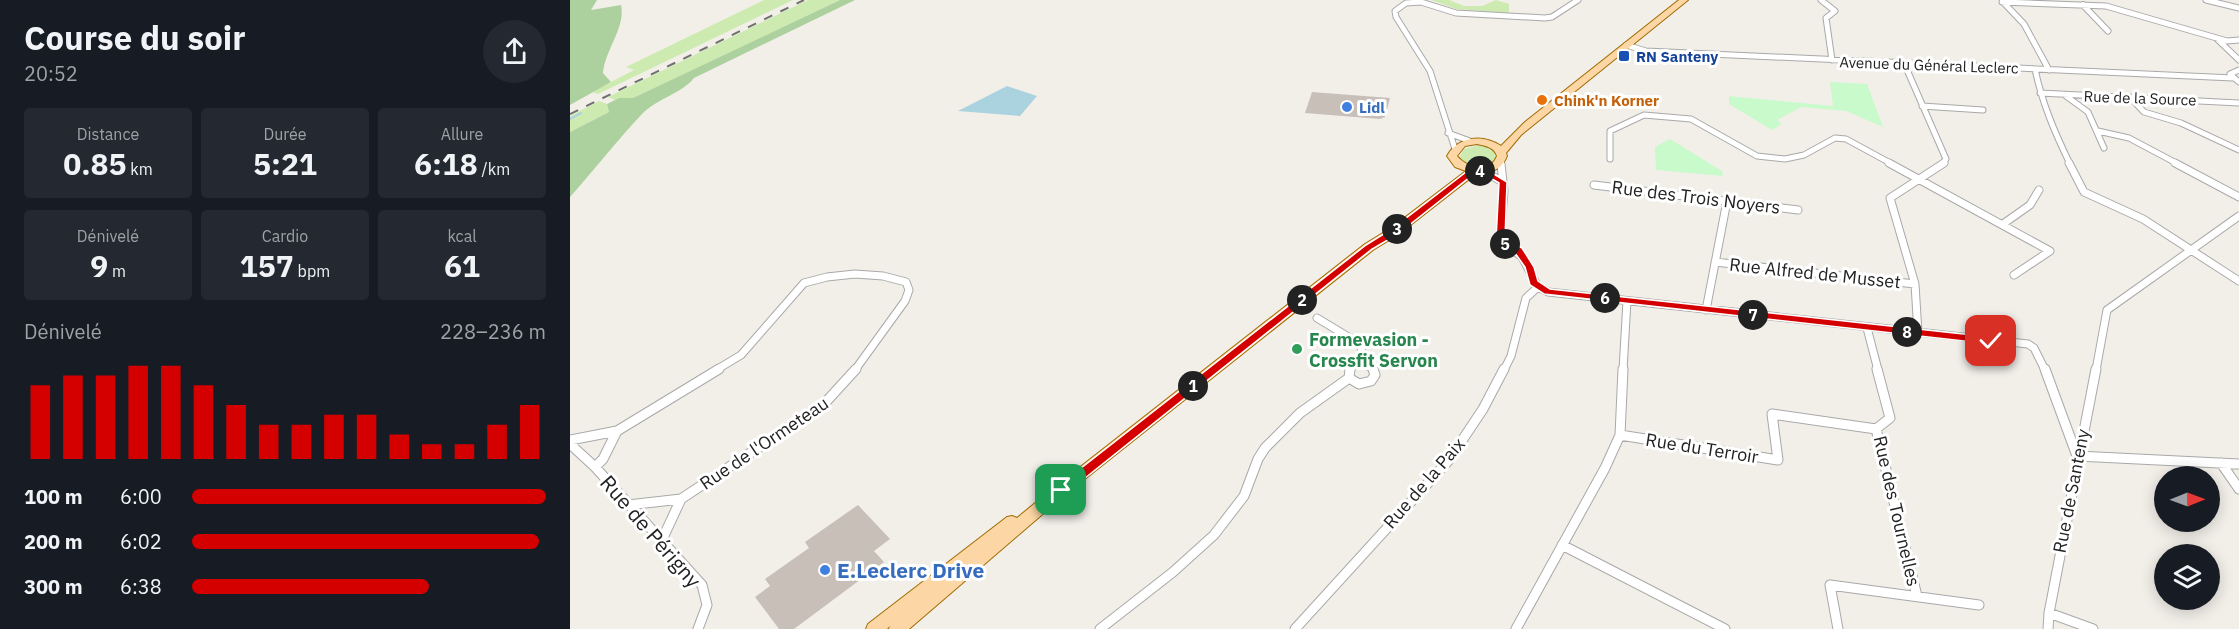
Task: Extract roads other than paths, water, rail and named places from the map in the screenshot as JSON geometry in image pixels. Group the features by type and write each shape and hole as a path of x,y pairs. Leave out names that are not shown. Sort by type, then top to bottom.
{"main road":[{"path":"1478,171 1459,165 1452,156 1455,149 1462,143 1488,142 1510,134 1684,0"},
{"path":"1369,247 1478,171 1501,164 1502,151 1515,136 1568,95 1582,80"},
{"path":"1488,142 1502,151"},
{"path":"897,629 1061,490 1369,247 1398,220 1449,182 1455,177 1459,165"},
{"path":"873,629 995,534 1061,490"}],"street":[{"path":"1455,149 1448,133 1434,80 1396,17 1395,10 1406,3 1421,2 1456,13 1545,18 1578,0"},
{"path":"1821,0 1835,11 1826,18 1832,60"},
{"path":"2206,0 2239,8"},
{"path":"2001,1 2083,5 2108,3 2227,41 2239,40"},
{"path":"2001,1 2015,10 2025,24 2049,70"},
{"path":"2083,5 2108,31"},
{"path":"2215,37 2239,60"},
{"name":"Avenue du Général Leclerc","path":"1626,45 1646,51 2233,78"},
{"path":"1904,63 1946,159 1944,163 1918,177 1890,198 1914,284 1918,333"},
{"path":"2035,69 2040,93 2054,132 2084,192 2143,219 2239,281"},
{"path":"2239,70 2231,72 2233,78 2239,82"},
{"name":"Rue de la Source","path":"2040,93 2239,103"},
{"path":"2066,96 2088,112 2104,147"},
{"path":"2130,97 2144,112 2181,123 2239,150"},
{"path":"1922,106 1983,110"},
{"path":"1610,159 1610,131 1644,115 1691,119 1757,156 1796,158 1835,138 1846,139 2050,251 2014,275"},
{"path":"2098,131 2129,138 2239,197"},
{"path":"1448,133 1470,141"},
{"path":"1501,164 1503,182 1500,240 1519,251 1529,267 1534,282 1548,292 2028,344 2041,358 2077,456 2239,464"},
{"path":"1478,171 1503,182"},
{"name":"Rue des Trois Noyers","path":"1594,185 1798,210"},
{"path":"2003,224 2030,205 2038,190"},
{"path":"1706,310 1727,201"},
{"name":"Rue de Santeny","path":"2049,629 2049,613 2077,456 2107,310 2239,216"},
{"name":"Rue Alfred de Musset","path":"1715,262 1914,284"},
{"name":"Rue de l'Ormeteau","path":"570,442 617,431 741,355 804,283 832,276 880,276 906,282 909,290 905,301 836,393 824,404 681,499 628,505"},
{"name":"Rue de la Paix","path":"1295,629 1449,460 1483,409 1511,356 1526,298 1538,287"},
{"path":"1516,629 1605,468 1620,435 1627,301"},
{"path":"1317,318 1360,344 1363,355 1362,364"},
{"name":"Rue des Tournelles","path":"1867,327 1890,418 1876,429 1917,596"},
{"path":"1362,364 1374,369 1374,379 1367,383 1359,384 1349,378 1350,368 1362,364"},
{"path":"1100,629 1166,577 1214,535 1233,512 1250,484 1259,455 1294,419 1337,384 1349,378"},
{"name":"Rue du Terroir","path":"1620,435 1778,460 1772,414 1876,429"},
{"path":"595,467 603,459 617,431"},
{"name":"Rue de Périgny","path":"570,442 702,585 707,605 698,629"},
{"path":"2222,463 2239,489"},
{"name":"Rue de l'Ormeteau","path":"661,542 681,499"},
{"path":"1562,545 1725,629"},
{"path":"1838,629 1830,585 1979,605"},
{"path":"2049,613 2093,629"}],"water":[{"path":"1007,86 1037,96 1020,116 958,111"}],"waterway":[{"path":"570,119 581,113"}],"railway":[{"path":"570,114 804,0"}],"place":[{"name":"RN Santeny","path":"1624,56"},
{"name":"Chink'n Korner","path":"1542,100"},
{"name":"Lidl","path":"1347,107"},
{"name":"Formevasion - Crossfit Servon","path":"1297,349"},
{"name":"E.Leclerc Drive","path":"825,570"}]}
